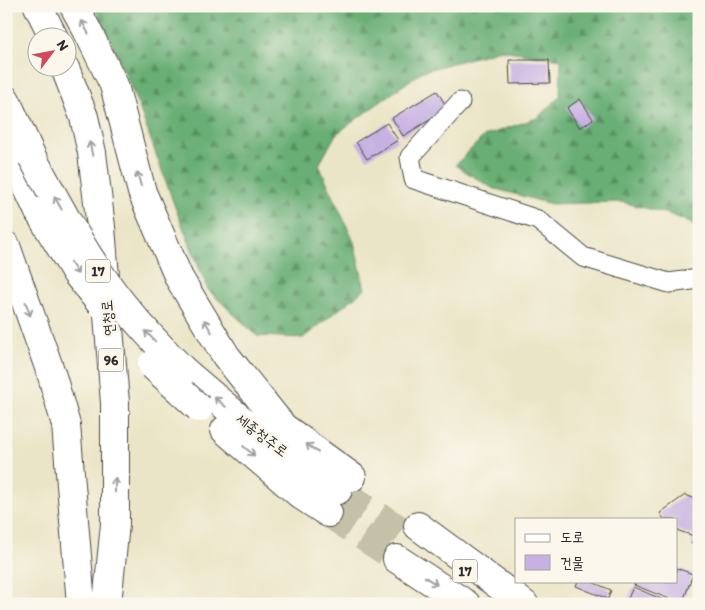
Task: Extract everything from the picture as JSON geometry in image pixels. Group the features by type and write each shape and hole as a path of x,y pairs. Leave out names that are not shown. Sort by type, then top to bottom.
{"highway":[{"path":"38,6 49,28"},
{"path":"48,6 57,28"},
{"path":"74,6 114,85 142,192 179,278 226,356 283,427 341,494"},
{"name":"연청로","path":"69,78 84,117 92,153 101,227 114,403 115,524 107,604"},
{"path":"73,78 84,117"},
{"name":"세종청주로","path":"6,100 32,156 78,239 108,285 144,330 184,371 258,434 341,494"},
{"name":"세종청주로","path":"6,142 39,212 76,273 126,337 151,364 199,408 302,496 341,494"},
{"path":"6,246 52,376 66,425 81,604"},
{"path":"115,524 116,604"},
{"path":"72,604 76,541"},
{"path":"409,541 524,604"},
{"name":"17","path":"409,541 466,604"},
{"name":"17","path":"409,541 518,604"}],"street":[{"path":"460,102 410,157 414,179 538,220 583,257 669,283 699,280"}],"green space":[{"path":"94,6 699,6 699,227 672,215 622,202 551,204 492,188 455,165 484,136 537,118 560,96 561,59 501,50 423,71 336,134 319,165 354,242 365,289 303,338 257,336 208,290 175,207 139,107 114,47"}],"building":[{"path":"509,60 549,60 550,83 510,84"},
{"path":"437,91 448,109 403,136 392,118"},
{"path":"580,99 593,119 580,128 567,108"},
{"path":"387,123 398,140 367,159 356,142"},
{"path":"685,495 699,500 699,547 691,544 694,536 678,531 678,518 663,518 660,513"},
{"path":"678,569 693,574 682,604 634,585 636,582 678,582"},
{"path":"578,582 592,582 611,590 608,599 576,586"},
{"path":"633,587 673,604 635,604 627,601"}],"tunnel":[{"path":"343,493 413,538"},
{"path":"328,513 397,559"}]}
